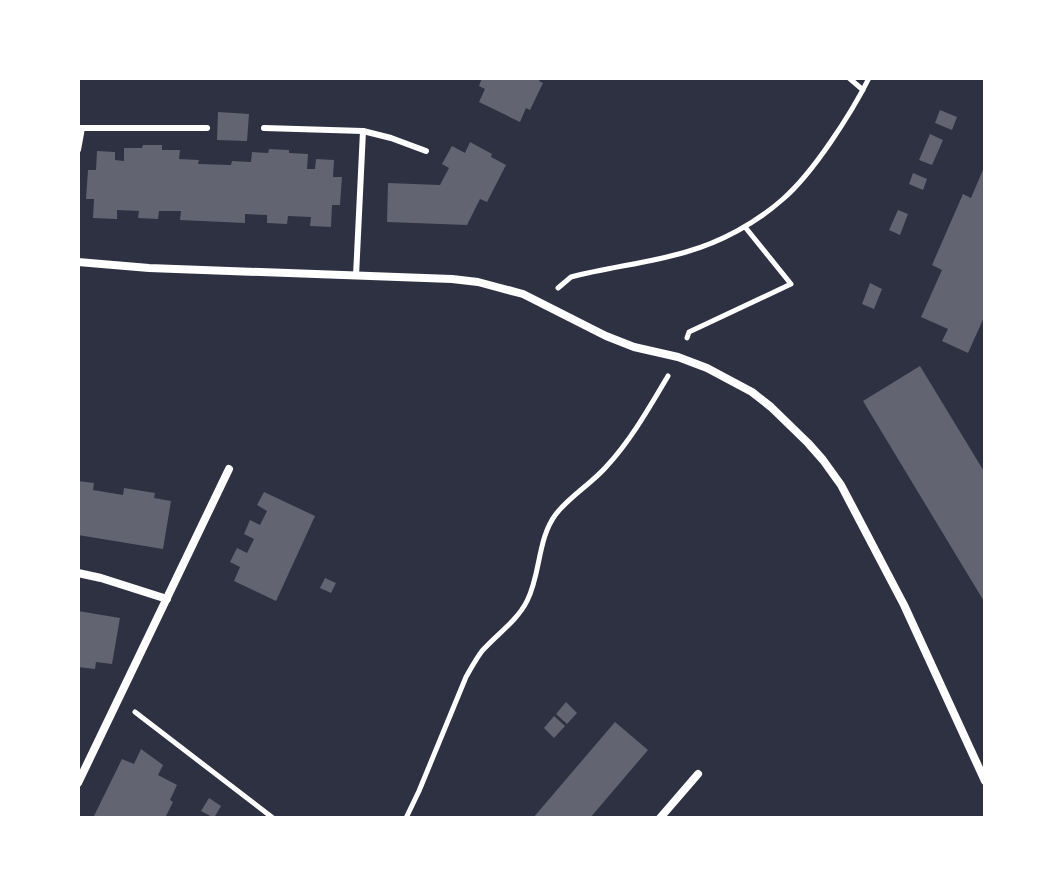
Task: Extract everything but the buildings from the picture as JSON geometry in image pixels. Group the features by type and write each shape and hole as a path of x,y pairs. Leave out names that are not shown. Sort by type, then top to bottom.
{"street":[{"path":"78,262 149,268 478,282 523,294 606,336 707,368 752,392 788,423 823,460 841,485 897,592 985,781"},
{"path":"78,783 229,469"},
{"path":"78,573 167,599"},
{"path":"660,818 698,774"}],"lane":[{"path":"78,150 80,128 207,128"},
{"path":"264,128 363,131 426,151"},
{"path":"356,276 363,131"}],"path":[{"path":"849,78 863,90"},
{"path":"541,302 571,277 686,252 745,227 784,199 814,164 869,78"},
{"path":"406,818 466,677 484,649 515,619 531,592 543,542 555,515 625,445 644,418 689,332 791,284 745,227"},
{"path":"119,699 273,818"}]}
